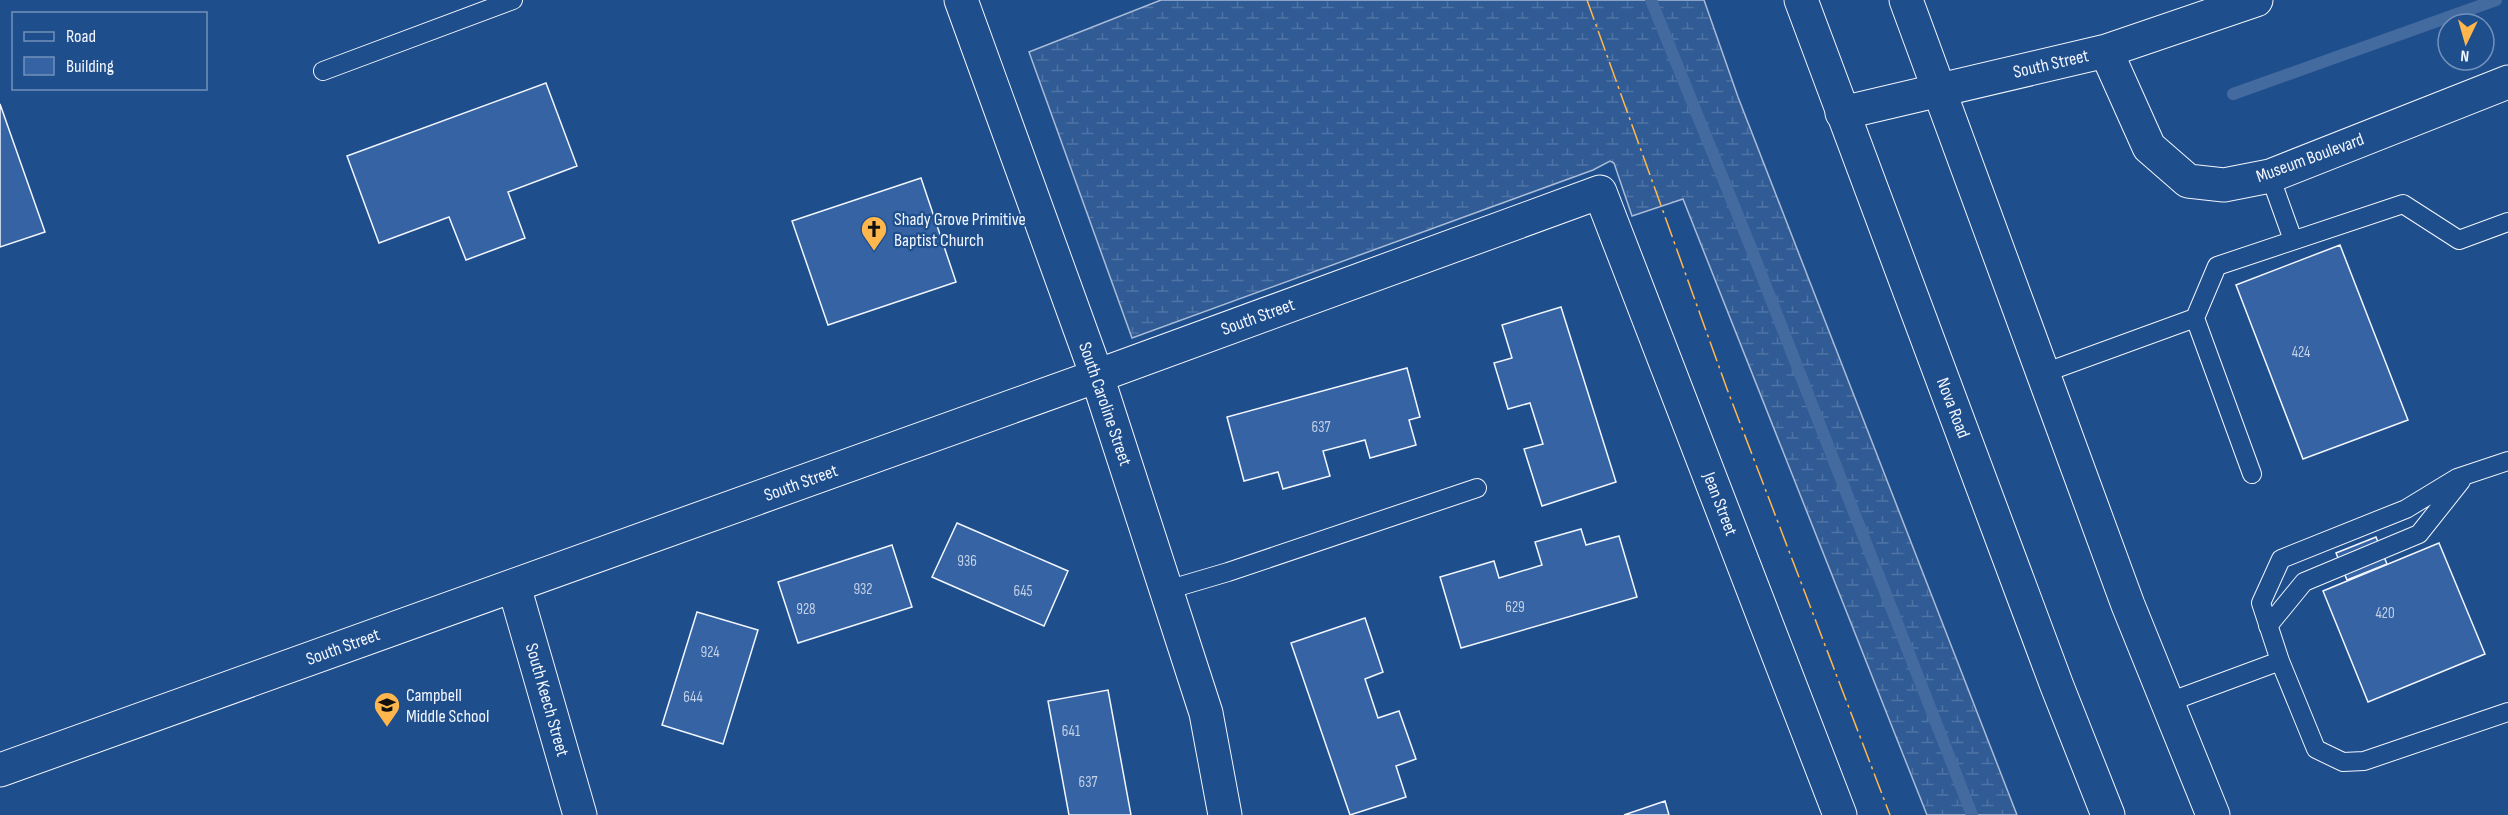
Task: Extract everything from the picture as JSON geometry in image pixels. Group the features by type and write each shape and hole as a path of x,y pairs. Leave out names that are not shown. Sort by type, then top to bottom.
{"street":[{"name":"South Caroline Street","path":"961,0 1097,376 1167,590 1206,713 1225,815"},
{"name":"Nova Road","path":"1801,0 2057,686 2108,815"},
{"path":"1906,0 2128,605 2213,815"},
{"name":"South Street","path":"1842,113 2106,51 2256,0"},
{"name":"Museum Boulevard","path":"2106,51 2149,147 2188,181 2224,185 2270,176 2508,82"},
{"name":"South Street","path":"0,770 1097,376 1600,192"},
{"name":"Jean Street","path":"1600,192 1840,815"},
{"name":"South Keech Street","path":"514,586 580,815"}],"lane":[{"path":"323,71 513,0"},
{"path":"2270,176 2293,240"},
{"path":"2252,474 2195,318 2217,266 2403,204 2459,240 2508,222"},
{"path":"2044,373 2195,318"},
{"path":"2508,461 2466,474 2406,509 2281,559 2260,603 2280,661 2316,749 2343,762 2364,761 2508,712"},
{"path":"2268,626 2304,582 2420,534 2466,474"},
{"path":"1167,590 1228,572 1477,488"},
{"path":"2169,702 2280,661"}],"green space":[{"path":"1161,0 1704,0 1738,97 2017,815 1927,815 1683,199 1632,216 1614,163 1610,161 1593,170 1132,338 1029,52"}],"building":[{"path":"546,83 577,166 508,192 525,238 466,260 449,217 379,243 347,156"},
{"path":"0,104 45,232 0,247"},
{"name":"Shady Grove Primitive Baptist Church","path":"921,178 956,282 828,325 792,221"},
{"path":"2340,245 2408,420 2303,459 2236,285"},
{"path":"1561,307 1616,482 1542,506 1524,449 1543,444 1530,403 1508,409 1494,363 1512,358 1502,325"},
{"path":"1407,368 1420,417 1409,420 1416,445 1370,458 1365,440 1323,451 1330,476 1283,489 1278,472 1244,481 1227,417"},
{"path":"957,523 1068,571 1044,626 932,577"},
{"path":"1581,529 1586,545 1619,536 1637,597 1461,648 1440,577 1494,561 1499,578 1542,565 1535,542"},
{"path":"2376,537 2387,564 2347,580 2336,553"},
{"path":"2439,543 2485,654 2368,702 2323,591"},
{"path":"892,545 912,607 798,643 778,582"},
{"path":"697,612 758,630 723,744 662,725"},
{"path":"1365,618 1383,672 1365,679 1378,718 1399,711 1416,759 1396,766 1406,797 1350,815 1291,643"},
{"path":"1108,690 1131,815 1069,815 1048,701"},
{"path":"1665,801 1669,815 1624,815"}],"waterway":[{"path":"1651,0 1751,248 1972,815"},
{"path":"2233,94 2496,0"}],"power":[{"path":"1587,0 1727,389 1890,815"}],"place":[{"name":"Shady Grove Primitive Baptist Church","path":"874,252"},
{"name":"Campbell Middle School","path":"387,728"}]}
